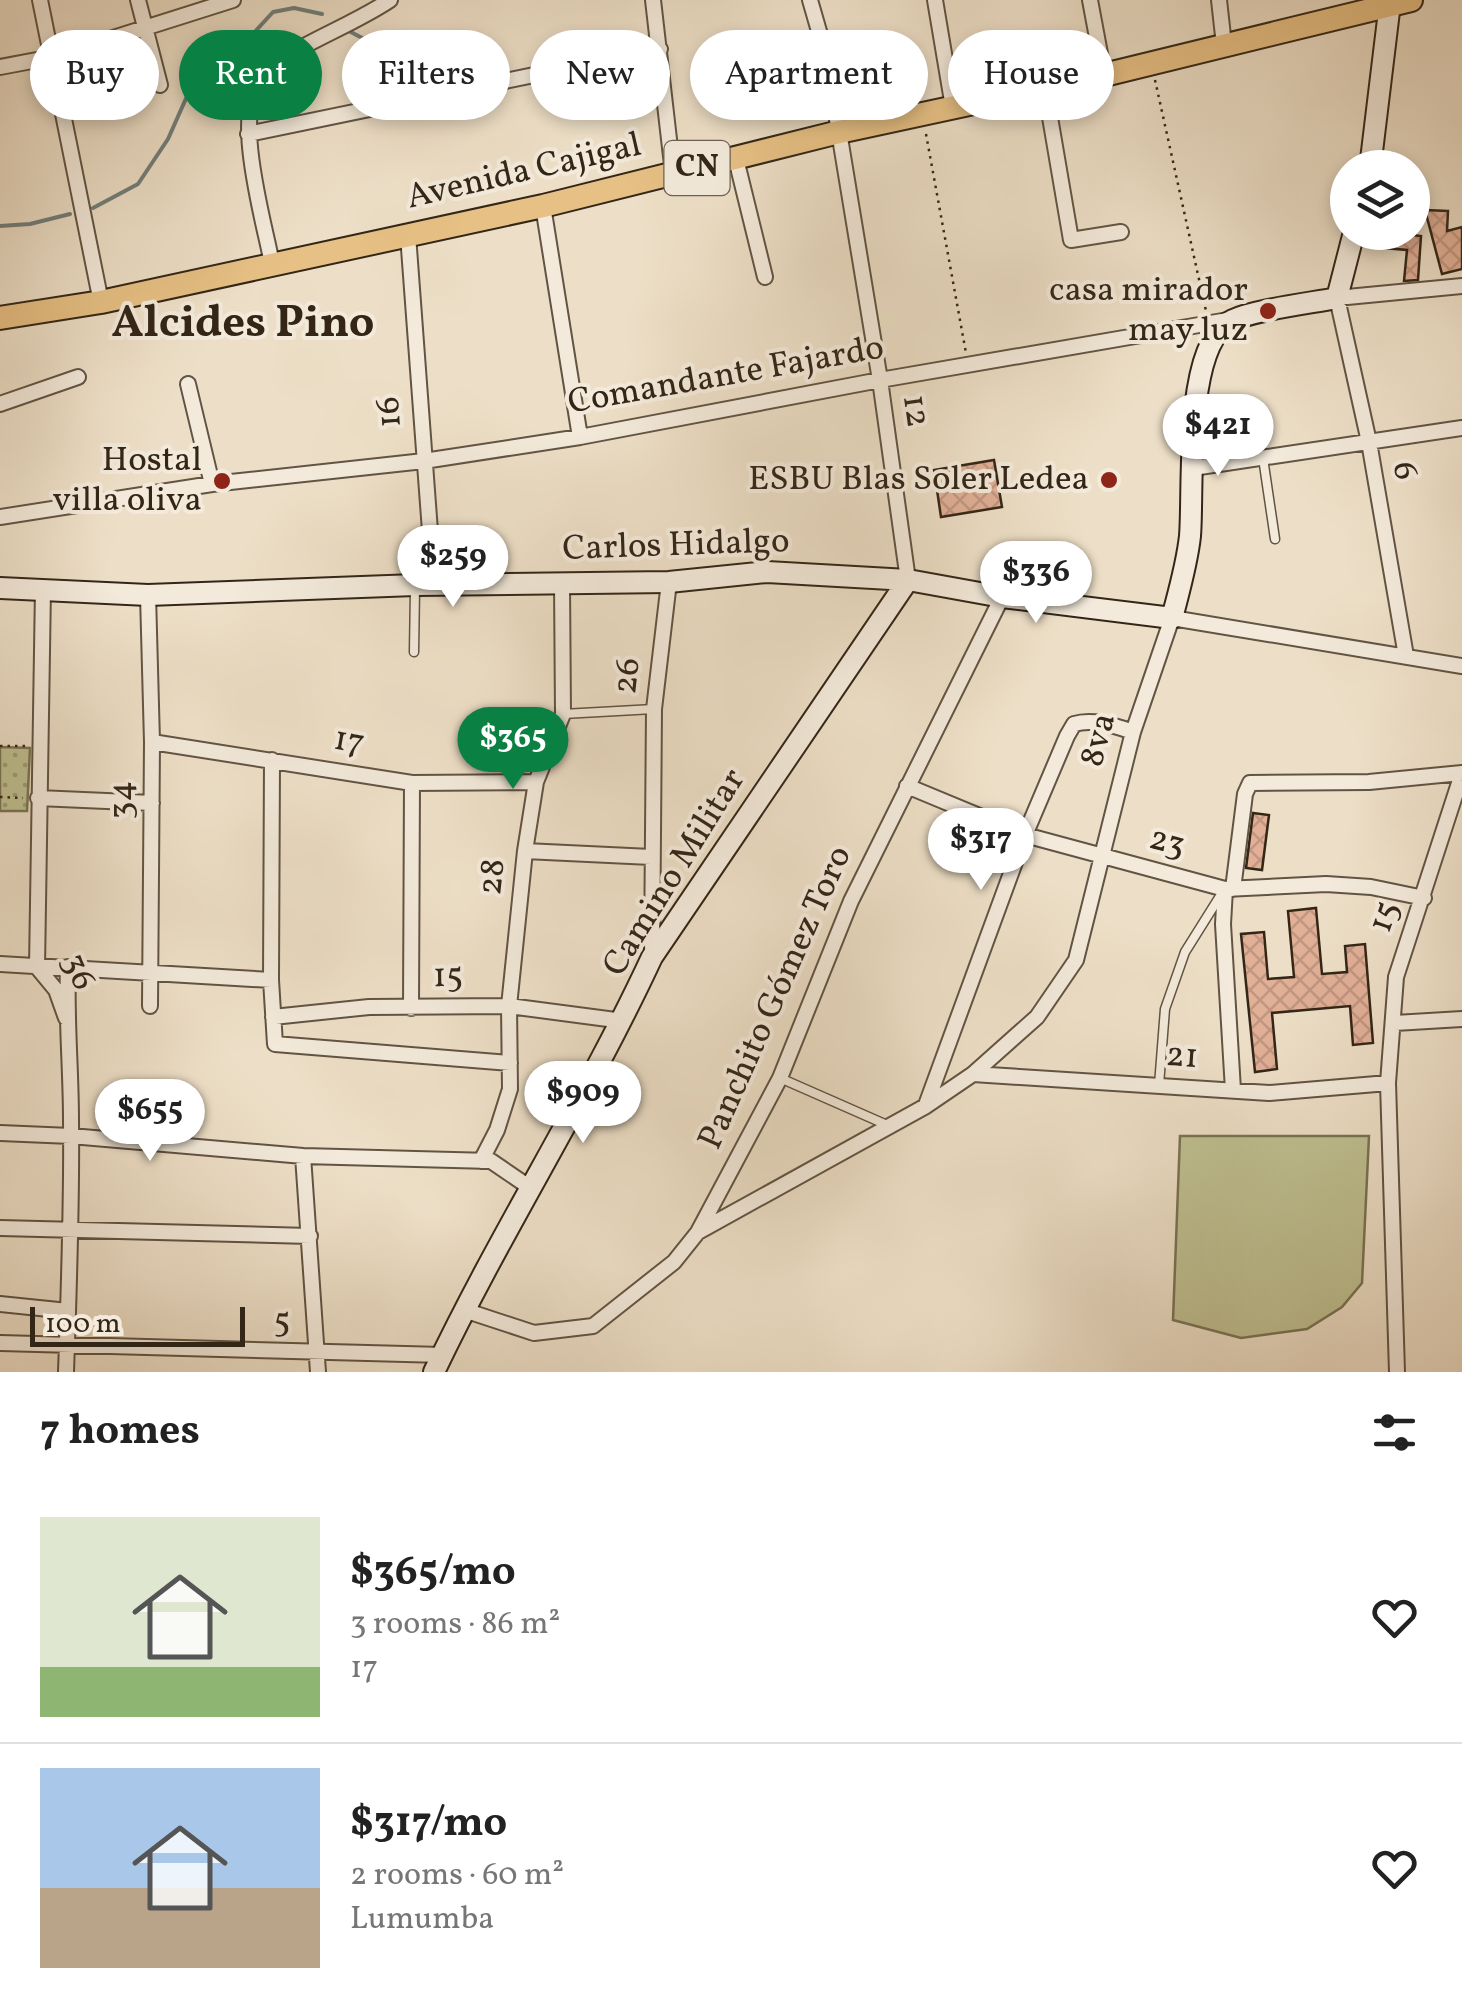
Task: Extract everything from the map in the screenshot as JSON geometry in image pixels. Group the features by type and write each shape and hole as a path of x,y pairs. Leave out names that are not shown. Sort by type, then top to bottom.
{"main road":[{"name":"Avenida Cajigal","path":"1114,73 1397,1"},
{"path":"1373,150 1397,1"},
{"name":"Avenida Cajigal","path":"0,318 101,302 543,206 891,120"},
{"path":"1337,298 1349,250"},
{"name":"Comandante Fajardo","path":"1232,320 1337,298"},
{"name":"8va","path":"1172,618 1190,540 1196,380 1212,336 1232,320"},
{"name":"Carlos Hidalgo","path":"0,588 148,595 424,585 669,582 767,572 908,580 1002,597 1172,618"},
{"name":"Camino Militar","path":"438,1363 622,1021 652,957 908,580"}],"street":[{"path":"40,0 47,30"},
{"path":"138,0 160,85"},
{"path":"138,30 233,0"},
{"path":"272,264 248,134 251,95 265,71 390,0"},
{"path":"654,0 658,30"},
{"name":"12","path":"810,0 819,30"},
{"path":"935,0 948,77"},
{"path":"1090,0 1096,30"},
{"path":"1219,0 1224,44"},
{"path":"0,67 30,61"},
{"path":"248,134 530,76"},
{"path":"65,120 101,302"},
{"path":"667,120 672,174"},
{"name":"12","path":"837,120 908,580"},
{"path":"1050,120 1071,240 1121,232"},
{"path":"736,159 766,277"},
{"path":"543,206 580,437"},
{"name":"16","path":"408,235 424,460 424,585"},
{"name":"Comandante Fajardo","path":"1337,298 1462,286"},
{"name":"6","path":"1337,298 1368,442 1406,656"},
{"name":"Comandante Fajardo","path":"0,516 212,484 424,460 580,437 880,380 1232,320"},
{"path":"0,404 78,377"},
{"path":"188,384 212,484"},
{"path":"1194,468 1462,428"},
{"name":"26","path":"652,957 654,709 669,582"},
{"name":"28","path":"481,1161 497,1130 510,1089 508,1006 526,851 536,782 563,714 562,583"},
{"name":"36","path":"43,588 37,967 56,990 66,1018"},
{"name":"34","path":"148,595 152,742 150,1006"},
{"name":"Panchito Gómez Toro","path":"464,1310 534,1333 593,1326 674,1262 698,1232 780,1078 851,901 1002,597"},
{"path":"1172,618 1462,666"},
{"name":"8va","path":"698,1232 926,1106 973,1074 1037,1016 1076,960 1133,732 1172,618"},
{"path":"926,1106 1025,835 1074,724 1112,725 1133,732"},
{"name":"17","path":"152,742 412,783 536,782"},
{"path":"272,760 271,980 275,1044 510,1064"},
{"path":"1233,1090 1223,924 1250,784 1369,782 1462,774"},
{"name":"15","path":"1397,1372 1388,1083 1396,977 1462,774"},
{"path":"411,1008 412,783"},
{"name":"23","path":"906,786 1025,835 1229,889 1370,886 1424,898"},
{"path":"38,798 152,803"},
{"path":"526,851 652,857"},
{"path":"0,964 271,980"},
{"path":"66,1372 72,1136 66,1018 68,967"},
{"name":"15","path":"274,1016 369,1007 508,1006 622,1021"},
{"path":"1395,1022 1462,1019"},
{"name":"21","path":"973,1074 1269,1094 1388,1083"},
{"path":"0,1133 303,1156 491,1161 532,1189"},
{"path":"303,1156 318,1372"},
{"path":"0,1228 310,1236"},
{"path":"0,1304 68,1311"},
{"name":"5","path":"0,1344 318,1352 438,1363"}],"lane":[{"path":"1262,458 1275,539"},
{"path":"414,652 424,585"},
{"path":"563,714 654,709"},
{"path":"1159,1086 1166,1009 1184,952 1229,889"},
{"path":"780,1078 887,1125"}],"path":[{"path":"1151,64 1208,324"},
{"path":"923,120 969,367"},
{"path":"0,746 40,746"},
{"path":"0,797 38,798"}],"green space":[{"path":"0,747 30,748 27,811 0,811"},
{"path":"1180,1136 1369,1136 1362,1283 1342,1307 1307,1329 1241,1338 1173,1320"}],"building":[{"path":"1430,210 1448,211 1447,231 1462,227 1462,269 1442,274 1430,229"},
{"path":"1407,250 1420,250 1418,280 1404,281"},
{"path":"994,460 1002,507 941,517 934,470"},
{"path":"1253,813 1269,815 1262,870 1246,868"},
{"path":"1316,908 1322,974 1347,972 1345,946 1365,944 1373,1043 1353,1045 1350,1006 1272,1013 1277,1069 1255,1072 1241,934 1264,932 1268,979 1294,977 1288,911"}],"waterway":[{"path":"93,208 138,184 168,139 196,76 216,55 252,35 273,12 294,8 322,14"},
{"path":"0,226 30,224 70,214"}],"place":[{"name":"casa mirador may luz","path":"1268,311"},
{"name":"ESBU Blas Soler Ledea","path":"1109,480"},
{"name":"Hostal villa oliva","path":"222,481"}],"district":[{"name":"Alcides Pino","path":"243,324"}]}
